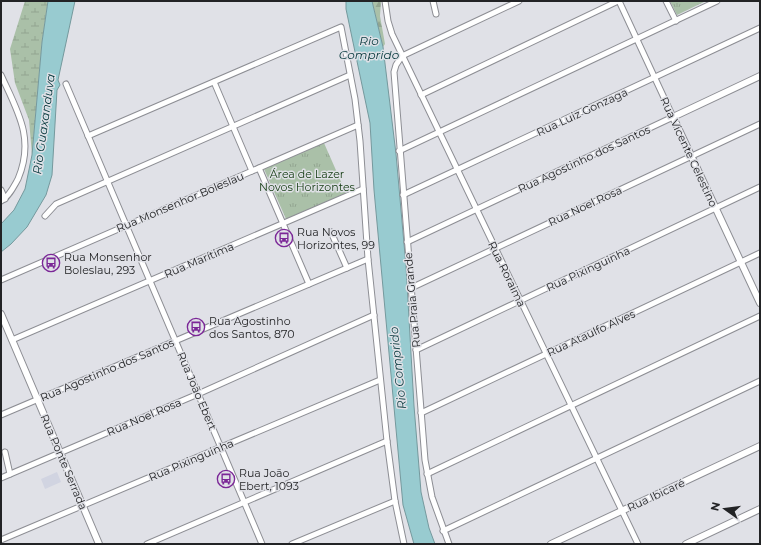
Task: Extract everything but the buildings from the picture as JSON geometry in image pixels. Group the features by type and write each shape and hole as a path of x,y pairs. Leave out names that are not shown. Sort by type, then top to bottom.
{"street":[{"name":"Rua Roraima","path":"385,1 389,27 402,56 638,544"},
{"path":"433,1 436,14"},
{"path":"402,56 519,1"},
{"path":"421,95 618,1"},
{"name":"Rua Vicente Celestino","path":"618,1 760,303"},
{"path":"666,1 676,21"},
{"path":"400,151 717,1"},
{"path":"88,136 341,27 362,153 368,259 380,380 395,501 404,544"},
{"name":"Rua Luiz Gonzaga","path":"403,195 760,28"},
{"name":"Rua Praia Grande","path":"402,56 396,65 394,76 421,413 427,474 432,497 443,531 449,544"},
{"path":"1,75 22,125 26,143 21,172 3,200"},
{"path":"45,216 56,204 350,75"},
{"name":"Rua Agostinho dos Santos","path":"407,242 760,76"},
{"path":"214,82 252,171"},
{"name":"Rua João Ebert","path":"66,84 262,544"},
{"name":"Rua Noel Rosa","path":"411,288 760,124"},
{"name":"Rua Monsenhor Boleslau","path":"1,280 358,125"},
{"path":"259,168 309,284"},
{"name":"Rua Pixinguinha","path":"416,350 760,187"},
{"name":"Rua Marítima","path":"12,340 363,189"},
{"path":"1,190 3,200"},
{"path":"331,232 347,268"},
{"name":"Rua Ataulfo Alves","path":"421,413 760,253"},
{"name":"Rua Agostinho dos Santos","path":"1,415 368,259"},
{"name":"Rua Ponte Serrada","path":"1,314 99,544"},
{"name":"Rua Noel Rosa","path":"1,478 198,394 374,314"},
{"path":"427,474 760,316"},
{"name":"Rua Pixinguinha","path":"1,540 380,380"},
{"path":"443,531 760,381"},
{"path":"147,544 387,441"},
{"name":"Rua Ibicaré","path":"551,544 760,446"},
{"path":"5,452 10,474"},
{"path":"292,544 395,501"},
{"path":"686,544 760,509"}],"shaded area":[{"path":"57,472 61,482 45,489 41,479"}],"green space":[{"path":"25,1 48,1 42,42 32,155 29,120 15,83 10,49"},
{"path":"372,1 381,1 380,16 385,44 383,47"},
{"path":"670,1 706,1 677,15"},
{"name":"Área de Lazer Novos Horizontes","path":"324,143 346,193 286,219 264,169"}],"water":[{"name":"Rio Guaxanduva","path":"48,1 75,1 58,80 60,85 57,90 52,175 46,195 27,227 1,252 1,224 14,210 25,189 32,155 42,42"},
{"name":"Rio Comprido","path":"346,1 372,1 383,47 396,154 406,266 414,406 421,492 429,528 435,544 414,544 403,505 374,190 370,123 346,9"}],"place":[{"name":"Rua Novos Horizontes, 99","path":"284,238"},
{"name":"Rua Monsenhor Boleslau, 293","path":"51,263"},
{"name":"Rua Agostinho dos Santos, 870","path":"196,327"},
{"name":"Rua João Ebert, 1093","path":"226,479"}]}
